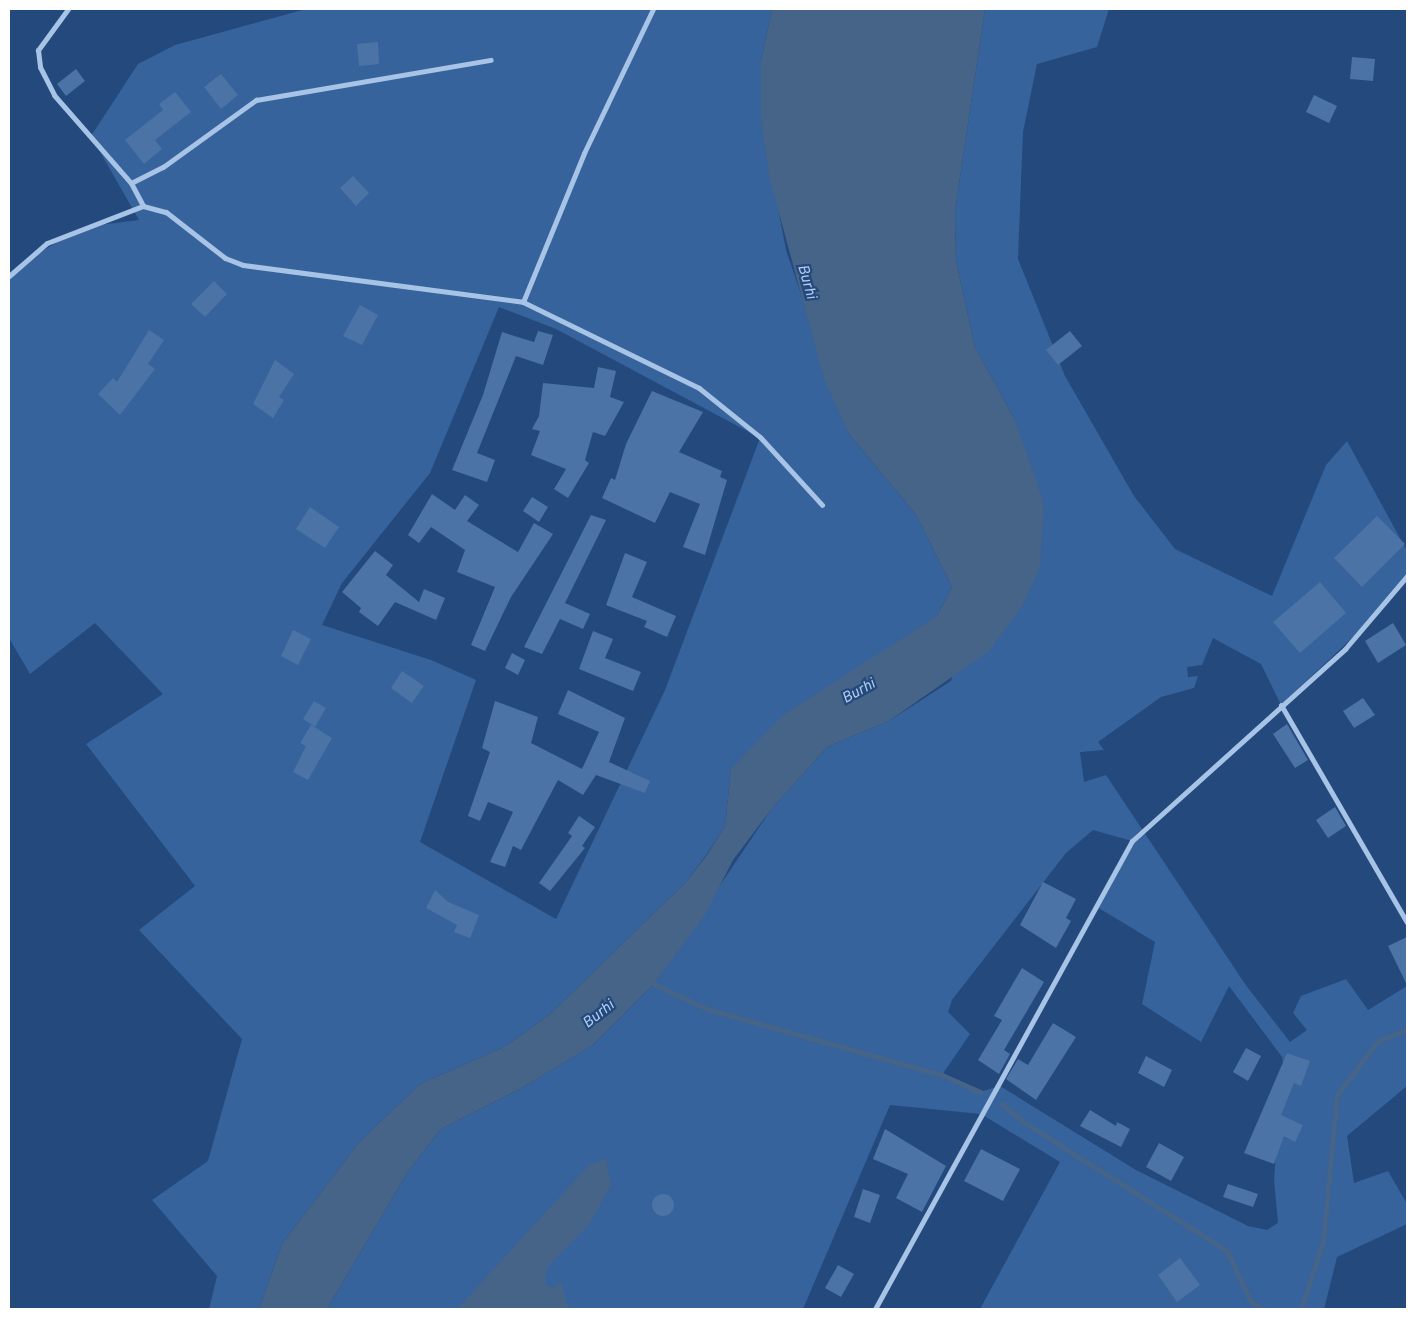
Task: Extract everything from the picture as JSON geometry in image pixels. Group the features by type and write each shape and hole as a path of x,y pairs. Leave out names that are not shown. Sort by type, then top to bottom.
{"street":[{"path":"68,9 38,50 40,67 54,95 131,183 143,206"},
{"path":"523,302 584,153 653,9"},
{"path":"131,183 163,167 256,100 491,60"},
{"path":"9,276 47,243 143,206 166,212 225,258 243,265 523,302 699,388 760,438 822,505"},
{"path":"874,1309 1132,841 1371,622 1407,576"},
{"path":"1282,705 1407,922"}],"shaded area":[{"path":"306,9 772,9 761,61 761,118 786,250 849,434 917,516 952,587 937,616 731,769 725,826 707,854 685,883 549,1015 504,1047 420,1084 359,1142 282,1244 259,1309 209,1309 217,1276 152,1200 208,1161 242,1039 139,930 195,886 86,744 163,694 95,623 30,674 9,638 9,279 30,258 84,227 139,220 91,136 138,64 175,45","holes":["499,307 556,329 760,438 665,690 556,919 420,842 476,680 431,660 322,625 342,583 430,473"]},
{"path":"985,9 1109,9 1097,47 1037,64 1023,132 1018,259 1065,376 1134,496 1175,549 1272,596 1326,465 1347,441 1407,551 1407,576 1387,605 1281,705 1261,664 1213,638 1202,665 1187,667 1188,677 1198,676 1194,688 1161,697 1098,742 1104,750 1080,752 1084,782 1106,775 1245,984 1290,1042 1307,1030 1293,1013 1301,996 1346,979 1368,1010 1407,986 1407,1086 1347,1136 1354,1183 1388,1171 1407,1204 1407,1224 1337,1257 1324,1309 980,1309 1060,1162 981,1114 890,1105 803,1309 327,1309 407,1173 441,1129 520,1089 593,1045 653,985 770,811 827,747 889,721 951,681 1015,420 975,347 956,261 955,211","holes":["1093,830 1132,841 1097,907 1155,942 1142,1004 1201,1042 1229,986 1282,1057 1287,1083 1279,1106 1274,1180 1278,1223 1267,1230 1248,1226 1136,1170 1000,1086 980,1092 942,1075 970,1034 948,1012 952,1000 1066,853"]}],"water":[{"name":"Burhi","path":"772,9 985,9 955,211 956,261 975,347 1015,420 1044,504 1040,567 1023,605 989,651 889,721 827,747 770,811 733,860 705,915 653,985 593,1045 520,1089 441,1129 407,1173 327,1309 259,1309 282,1244 359,1142 420,1084 504,1047 549,1015 685,883 707,855 725,826 731,769 783,715 937,616 952,587 917,516 849,434 824,379 769,176 761,118 761,61"},
{"path":"606,1158 611,1185 590,1223 547,1268 545,1284 552,1288 561,1282 569,1309 457,1309 589,1165"}],"building":[{"path":"378,42 379,64 359,66 357,44"},
{"path":"1352,57 1375,59 1373,81 1350,79"},
{"path":"76,69 85,81 66,96 57,84"},
{"path":"221,74 238,95 221,109 204,87"},
{"path":"175,92 191,112 155,140 162,149 144,164 125,140 163,110 159,104"},
{"path":"1314,95 1337,106 1329,123 1306,112"},
{"path":"353,176 369,193 356,206 340,188"},
{"path":"214,281 227,294 205,317 191,304"},
{"path":"360,305 378,315 362,345 343,336"},
{"path":"149,330 164,340 148,364 155,369 120,415 98,394 113,378 117,382"},
{"path":"538,331 553,335 543,365 516,356 477,453 495,460 487,482 452,470 483,395 502,332 534,342"},
{"path":"1070,331 1082,346 1058,365 1046,350"},
{"path":"275,360 294,374 279,397 284,400 273,418 253,404"},
{"path":"598,367 616,371 610,397 624,402 605,436 593,432 585,460 589,463 568,498 554,489 566,469 531,455 540,431 532,429 539,416 543,383 594,388"},
{"path":"652,391 703,412 679,452 722,471 720,477 727,480 705,555 683,547 700,504 670,492 655,523 602,498 611,478 615,480 626,444"},
{"path":"432,494 455,510 465,495 479,505 467,521 518,552 534,523 553,534 511,597 485,651 471,645 495,587 457,572 465,550 431,527 419,543 408,535"},
{"path":"532,497 548,507 539,522 523,511"},
{"path":"310,507 339,527 325,548 296,529"},
{"path":"591,515 606,520 565,603 590,614 583,629 560,619 542,654 524,647"},
{"path":"1377,516 1405,544 1362,587 1334,558"},
{"path":"375,551 393,565 386,575 419,602 424,589 445,598 436,620 395,602 378,626 359,612 361,608 342,592"},
{"path":"625,553 647,562 632,597 676,616 667,637 644,627 647,621 606,605"},
{"path":"1320,582 1346,613 1300,653 1273,622"},
{"path":"1393,623 1406,645 1378,663 1365,641"},
{"path":"293,630 311,639 298,665 281,656"},
{"path":"593,631 613,639 605,658 641,672 633,691 579,669"},
{"path":"512,653 525,660 518,675 505,668"},
{"path":"402,671 424,686 412,703 391,688"},
{"path":"568,690 625,718 609,762 650,781 645,793 596,775 583,795 558,780 521,850 513,846 505,867 490,862 513,812 488,802 480,821 468,816 490,752 482,748 495,701 538,717 531,743 582,769 599,732 558,714"},
{"path":"1363,698 1375,715 1354,728 1343,711"},
{"path":"314,701 326,708 315,727 303,719"},
{"path":"1287,724 1308,760 1295,768 1273,734"},
{"path":"311,725 332,738 308,780 293,772 306,746 300,743"},
{"path":"1335,807 1346,826 1328,838 1316,820"},
{"path":"579,816 595,827 582,846 585,848 550,891 539,883 572,836 568,833"},
{"path":"1043,882 1076,899 1066,918 1071,921 1056,948 1020,925"},
{"path":"435,890 448,902 479,915 470,938 454,932 457,925 426,908"},
{"path":"1407,937 1407,985 1388,946"},
{"path":"1022,968 1044,982 1004,1050 1010,1054 999,1074 978,1060 1002,1020 994,1016"},
{"path":"1053,1023 1076,1037 1036,1100 1006,1079 1018,1059 1028,1065"},
{"path":"1246,1048 1261,1056 1248,1081 1233,1072"},
{"path":"1287,1053 1310,1061 1301,1086 1294,1083 1281,1115 1303,1125 1295,1142 1284,1136 1274,1164 1244,1153"},
{"path":"1146,1056 1172,1070 1164,1087 1138,1073"},
{"path":"1090,1110 1116,1126 1117,1122 1130,1129 1121,1147 1080,1126"},
{"path":"885,1129 946,1166 922,1212 896,1198 908,1174 873,1159"},
{"path":"1159,1143 1184,1157 1171,1181 1146,1167"},
{"path":"981,1149 1020,1169 1003,1201 964,1181"},
{"path":"1228,1184 1258,1194 1253,1207 1223,1197"},
{"path":"863,1189 880,1195 870,1223 854,1217"},
{"path":"663,1194 671,1197 674,1205 671,1213 663,1216 655,1213 652,1205 655,1197"},
{"path":"1180,1258 1200,1285 1177,1302 1158,1275"},
{"path":"838,1265 854,1274 841,1297 825,1288"}],"waterway":[{"path":"650,982 707,1009 942,1075 980,1092"},
{"path":"1301,1309 1323,1242 1337,1095 1378,1041 1407,1029"},
{"path":"1002,1104 1022,1121 1227,1251 1250,1300 1262,1309"}]}
